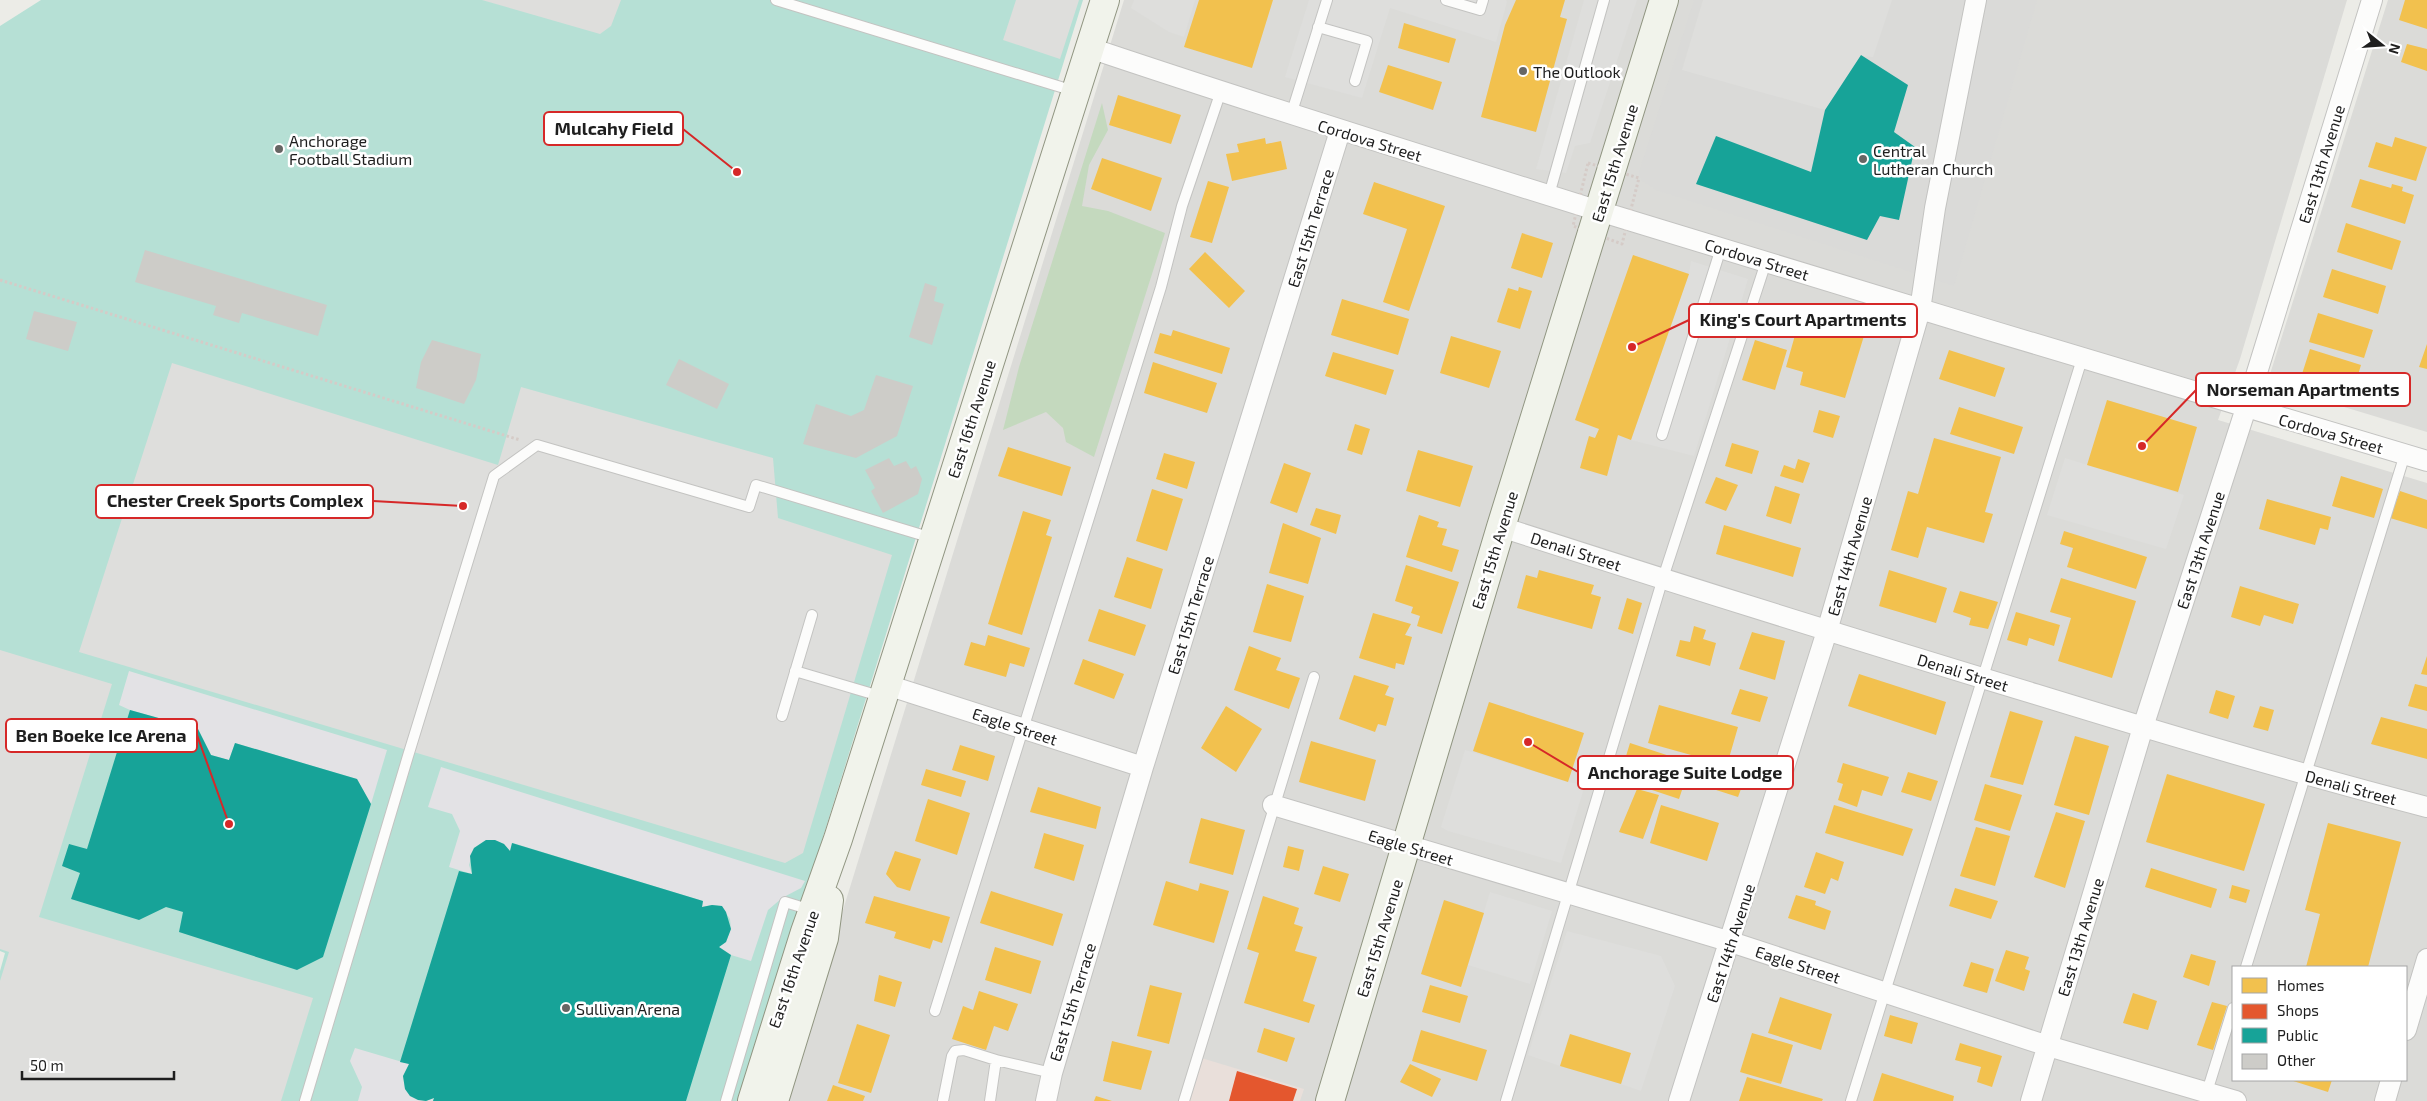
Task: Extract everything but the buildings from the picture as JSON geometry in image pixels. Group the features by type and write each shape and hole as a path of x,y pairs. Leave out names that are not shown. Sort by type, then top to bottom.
{"street":[{"name":"East 16th Avenue","path":"752,1101 765,1052 886,692 1105,0"},
{"name":"East 15th Avenue","path":"1330,1101 1501,527 1664,0"},
{"name":"East 14th Avenue","path":"1680,1101 1827,631 1920,310 1935,208 1976,0"},
{"name":"East 13th Avenue","path":"2031,1101 2143,727 2246,408 2372,0"},
{"name":"Cordova Street","path":"1090,48 1292,115 1920,310 2427,461"},
{"name":"East 15th Terrace","path":"1046,1101 1052,1072 1143,767 1340,130"},
{"name":"Denali Street","path":"1501,527 1827,631 2143,727 2305,775 2427,808"},
{"name":"Eagle Street","path":"886,692 1024,729 1143,767"},
{"name":"Eagle Street","path":"1273,806 1731,942 2206,1097 2236,1101"},
{"name":"East 16th Avenue","path":"774,1101 824,938 838,839"},
{"path":"2407,1027 2427,959"},
{"path":"2385,1101 2391,1081"}],"lane":[{"path":"776,0 1075,92"},
{"path":"1292,115 1326,0"},
{"path":"1446,0 1480,10 1483,0"},
{"path":"1549,195 1604,0"},
{"path":"1318,27 1367,41 1355,81"},
{"path":"935,1011 1162,287 1182,206 1221,91"},
{"path":"1662,435 1721,248"},
{"path":"1506,1101 1663,578 1766,262"},
{"path":"1851,1101 2082,359"},
{"path":"305,1101 494,476 537,445 749,507 756,485 934,539"},
{"path":"2246,966 2405,454"},
{"path":"782,716 812,615"},
{"path":"795,671 886,692"},
{"path":"1184,1101 1314,677"},
{"path":"726,1101 785,902 812,911"},
{"path":"2206,1097 2232,1011"},
{"path":"943,1101 952,1056 955,1050 964,1050 996,1060 1052,1072"},
{"path":"990,1101 996,1060"}],"path":[{"path":"0,280 537,445"}],"shaded area":[{"path":"41,0 1083,0 741,1101 0,1101 0,971 5,953 0,951 0,26"},
{"path":"482,0 621,0 611,26 600,34"},
{"path":"1016,0 1079,0 1060,59 1003,40"},
{"path":"1124,0 2347,0 2240,359 2218,420 2427,483 2427,1101 784,1101"},
{"path":"1134,0 1195,0 1184,37 1169,32 1131,8"},
{"path":"1309,0 1506,0 1507,2 1496,42 1390,8 1362,98 1285,77"},
{"path":"1584,0 1637,0 1590,143 1575,146 1566,173 1536,169"},
{"path":"1694,0 2037,0 1954,286 1656,190 1642,181 1639,172"},
{"path":"1703,0 1892,0 1873,57 1861,56 1825,110 1682,70"},
{"path":"2388,0 2427,0 2427,432 2274,386 2270,379"},
{"path":"1691,261 1748,279 1694,456 1631,440 1689,274"},
{"path":"172,363 498,465 521,387 773,458 778,518 892,555 803,853 785,863 79,652"},
{"path":"2065,458 2184,495 2166,549 2047,515"},
{"path":"0,650 112,684 39,917 313,998 281,1101 0,1101 0,981 9,952 0,949"},
{"path":"129,671 387,750 371,804 357,779 235,743 229,760 211,755 198,729 130,710 119,705"},
{"path":"1465,750 1568,782 1585,785 1561,863 1448,831 1441,827"},
{"path":"441,767 805,881 801,888 782,898 768,910 751,961 731,955 719,947 726,942 731,929 730,919 721,906 702,907 703,901 513,843 510,851 504,844 494,840 486,840 474,848 469,865 472,874 449,867 460,831 452,814 428,807"},
{"path":"1490,892 1552,911 1530,984 1468,965"},
{"path":"1567,931 1661,956 1675,986 1641,1091 1621,1084 1630,1053 1570,1034 1560,1066 1528,1055"},
{"path":"355,1048 409,1064 403,1076 405,1089 410,1096 426,1101 358,1101 362,1087 350,1061"},
{"path":"1198,1057 1304,1089 1300,1101 1184,1101"}],"green space":[{"path":"1102,103 1108,130 1089,165 1082,206 1108,211 1165,233 1094,457 1066,442 1063,428 1046,412 1003,430 1019,367"}],"place":[{"name":"The Outlook","path":"1523,71"},
{"name":"Anchorage Football Stadium","path":"279,149"},
{"name":"Central Lutheran Church","path":"1863,159"},
{"name":"Mulcahy Field","path":"737,172"},
{"name":"King's Court Apartments","path":"1632,347"},
{"name":"Norseman Apartments","path":"2142,446"},
{"name":"Chester Creek Sports Complex","path":"463,506"},
{"name":"Anchorage Suite Lodge","path":"1528,742"},
{"name":"Ben Boeke Ice Arena","path":"229,824"},
{"name":"Sullivan Arena","path":"566,1008"}]}
